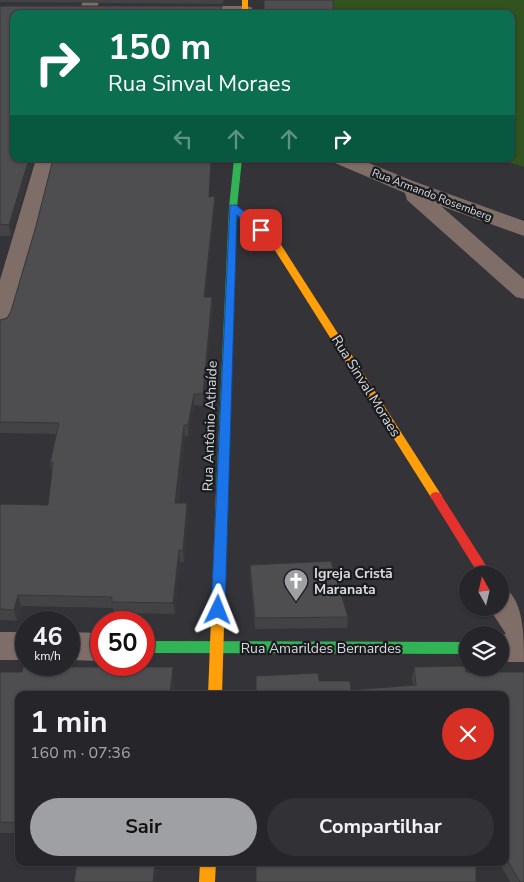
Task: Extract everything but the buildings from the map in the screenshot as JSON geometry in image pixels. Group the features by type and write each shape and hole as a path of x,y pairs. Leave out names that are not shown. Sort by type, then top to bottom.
{"street":[{"path":"84,8 108,10"},
{"path":"166,10 245,8"},
{"path":"0,322 45,162"},
{"name":"Rua Antônio Athaíde","path":"214,691 233,207 238,162"},
{"name":"Rua Armando Rosemberg","path":"349,162 404,186 524,229"},
{"path":"404,186 524,292"},
{"name":"Rua Sinval Moraes","path":"233,207 275,242 480,566"},
{"path":"509,612 524,636"},
{"path":"0,646 15,646"},
{"name":"Rua Amarildes Bernardes","path":"155,647 459,648"},
{"path":"509,648 524,648"},
{"path":"207,882 208,866"}],"green space":[{"path":"332,0 524,0 524,167 508,162 515,162 515,10 333,10"}],"traffic: fast":[{"path":"222,492 233,207 238,162"},
{"path":"155,647 459,648"}],"traffic: slow":[{"path":"245,0 245,10"},
{"path":"233,207 275,242 436,496"},
{"path":"215,691 222,492"},
{"path":"207,882 208,866"}],"traffic: jam":[{"path":"436,496 480,566"}],"place":[{"name":"Igreja Cristã Maranata","path":"296,602"}],"route":[{"path":"218,610 233,207 261,230"}]}
